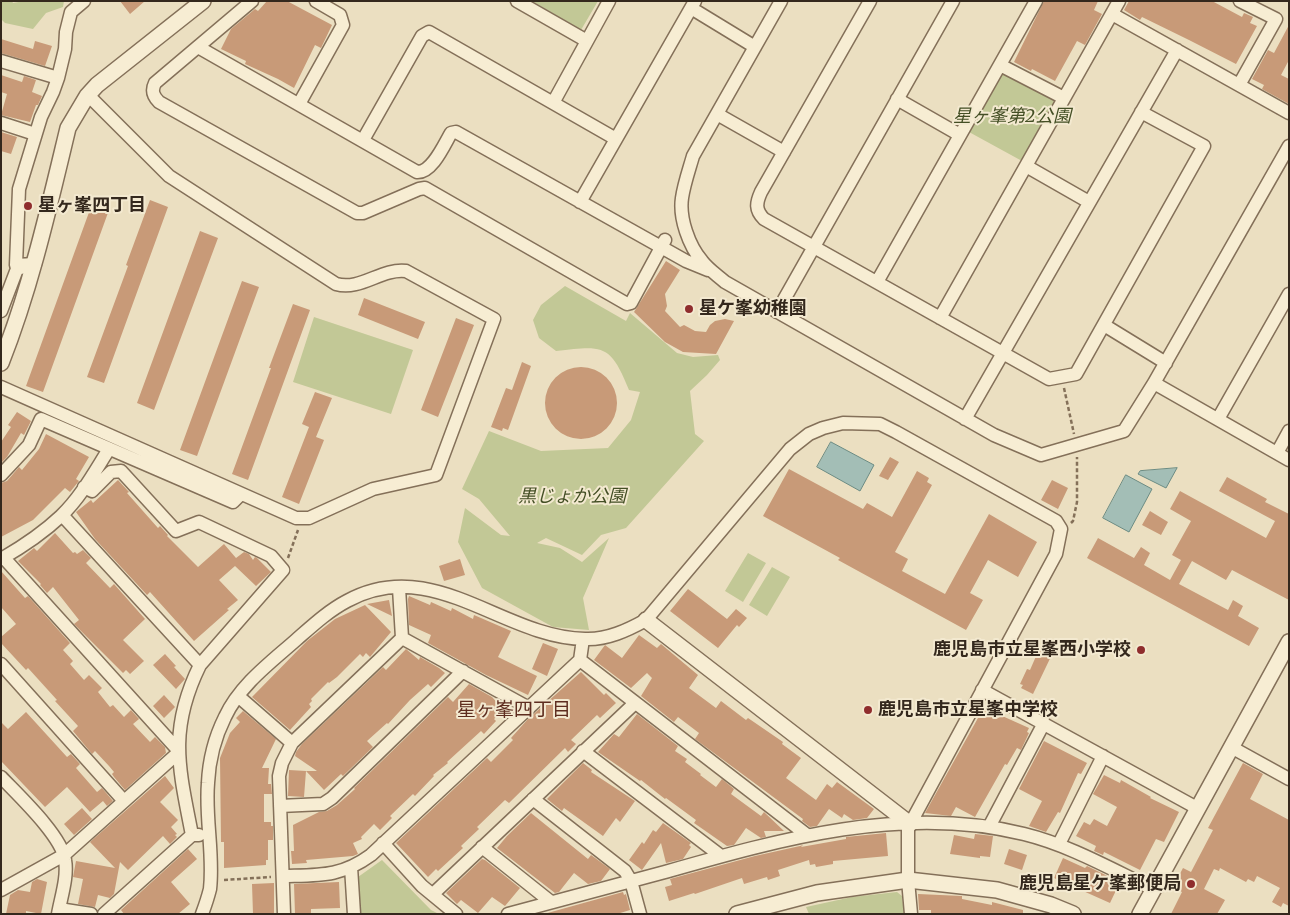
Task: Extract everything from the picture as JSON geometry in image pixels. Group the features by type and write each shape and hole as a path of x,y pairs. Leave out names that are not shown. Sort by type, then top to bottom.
{"street":[{"path":"35,264 16,265 19,189 35,134 58,78 71,12 84,1"},
{"path":"1,363 14,330 35,264 68,128 76,112 88,95 113,71 203,1"},
{"path":"252,1 155,83 153,93 159,102 357,213 363,213 425,188 627,304 631,302 663,244"},
{"path":"299,104 343,24 340,16 316,1"},
{"path":"517,1 587,41"},
{"path":"552,103 609,1"},
{"path":"710,271 700,259 686,231 682,214 682,200 686,176 693,156 781,1"},
{"path":"870,1 761,192 756,207 759,214 764,219 1049,380 1076,374 1204,146 1141,112"},
{"path":"877,282 1036,1"},
{"path":"940,318 1119,1"},
{"path":"1239,85 1276,20 1240,1"},
{"path":"777,312 897,100 947,3"},
{"path":"580,202 693,5 755,46"},
{"path":"1112,14 1289,113"},
{"path":"363,140 422,36 429,32 616,139"},
{"path":"198,47 418,172 423,172 430,168 452,133 456,132 580,202 663,244 686,261 710,271 725,282 965,419 994,435 1041,455 1124,431 1154,383 1289,146"},
{"path":"965,419 1177,50"},
{"path":"1,61 58,78"},
{"path":"1000,65 1064,98"},
{"path":"1,387 301,519 308,518 373,489 436,475 494,318 406,271 390,272 354,285 344,286 336,284 169,176 88,95"},
{"path":"897,100 960,135"},
{"path":"717,114 784,152"},
{"path":"1,123 35,134"},
{"path":"1026,166 1089,202"},
{"path":"1,310 17,270 35,264"},
{"path":"1218,419 1289,294"},
{"path":"1104,325 1166,362"},
{"path":"1154,383 1289,460"},
{"path":"1,476 29,445 41,419 233,502 241,494"},
{"path":"202,914 210,888 208,784 211,759 225,716 248,683 326,614 348,600 367,592 399,588 426,589 451,595 549,635 583,639 611,636 646,620 790,448 816,431 843,422 880,424 1056,521 1061,530 1056,554 908,828 908,880 911,914"},
{"path":"1276,453 1289,432"},
{"path":"109,449 84,487 62,515 3,558 178,752"},
{"path":"84,487 92,492 111,472 121,471 176,531 199,522 271,556 283,570 200,665 191,683 181,714 178,752 179,768 192,836"},
{"path":"62,515 200,665"},
{"path":"284,914 279,776 282,763 292,743 402,638 399,588"},
{"path":"646,620 910,824"},
{"path":"402,638 529,708"},
{"path":"284,876 335,873 361,862 383,844 580,660 583,639"},
{"path":"1140,914 1289,642"},
{"path":"580,660 806,835"},
{"path":"1,664 124,801"},
{"path":"280,806 323,804 332,798 463,672"},
{"path":"982,690 1197,808"},
{"path":"238,696 292,743"},
{"path":"433,894 635,703"},
{"path":"989,828 1044,724"},
{"path":"1231,747 1289,779"},
{"path":"1,890 64,855 178,752"},
{"path":"583,752 721,856"},
{"path":"1059,844 1103,756"},
{"path":"1,777 59,843 64,855 65,872 58,911 91,914"},
{"path":"532,799 625,871 631,881 640,914"},
{"path":"508,914 806,835 851,827 944,822 1025,834 1059,844 1153,889"},
{"path":"104,914 192,836 210,835"},
{"path":"383,844 422,886 456,914"},
{"path":"482,847 551,902"},
{"path":"352,867 354,914"},
{"path":"737,914 817,893 908,880 997,890 1051,905 1073,914"}],"path":[{"path":"1061,530 1073,521 1077,502 1076,445 1062,377"},
{"path":"283,570 301,519"},
{"path":"210,880 284,876"}],"green space":[{"path":"1,1 12,1 13,3 24,1 64,1 63,7 46,13 33,29 5,23 1,19"},
{"path":"532,1 598,1 581,30"},
{"name":"星ヶ峯第2公園","path":"1006,73 1053,97 1056,102 1022,161 969,132 1000,76"},
{"name":"黒じょか公園","path":"565,286 626,321 630,313 677,353 693,357 718,355 720,360 690,391 695,434 704,441 626,528 601,535 582,555 546,538 537,543 560,548 582,562 609,538 583,598 589,630 553,627 482,588 458,542 465,508 501,535 510,536 479,499 462,489 489,431 541,451 608,448 631,420 640,392 629,390 616,363 610,356 603,351 585,348 556,351 539,338 533,320 541,305"},
{"path":"314,317 413,350 391,414 293,382"},
{"path":"748,553 766,563 743,602 725,591"},
{"path":"772,567 790,577 767,616 749,605"},
{"path":"382,860 431,910 439,914 361,914 358,877"},
{"path":"897,892 902,896 904,914 809,914 806,907 852,897"}],"water":[{"path":"831,442 874,465 860,491 817,467"},
{"path":"1177,468 1166,488 1138,474 1140,471"},
{"path":"1126,475 1152,489 1129,532 1103,518"}],"building":[{"path":"120,1 145,1 130,14"},
{"path":"267,1 287,1 332,25 321,48 315,45 294,88 245,64 246,61 221,49 231,29 255,9 258,11"},
{"path":"1044,1 1098,1 1094,10 1102,14 1085,45 1077,41 1055,81 1014,62"},
{"path":"1129,1 1212,1 1242,17 1244,13 1253,17 1250,23 1257,26 1236,64 1142,17 1140,20 1124,10"},
{"path":"1289,25 1289,60 1281,75 1289,79 1289,104 1262,89 1264,85 1252,79 1268,50 1274,53"},
{"path":"1,39 33,49 35,41 52,46 45,66 1,53"},
{"path":"1,75 22,82 24,76 36,80 32,92 42,96 38,105 36,105 30,122 1,115 7,94 1,92"},
{"path":"1,132 17,137 11,154 1,151"},
{"path":"150,200 168,207 104,383 87,377"},
{"path":"92,204 109,210 43,392 26,386"},
{"path":"200,231 218,238 154,410 137,403"},
{"path":"666,261 680,270 665,294 667,306 665,311 680,327 684,325 695,331 706,332 715,321 725,319 734,321 716,354 683,352 665,342 634,312"},
{"path":"242,281 259,287 197,456 180,450"},
{"path":"364,298 425,322 418,339 358,315"},
{"path":"293,304 310,310 248,480 232,474"},
{"path":"456,318 474,325 438,417 421,410"},
{"path":"522,362 531,366 508,430 503,428 502,431 491,427 506,388 512,390"},
{"path":"588,367 607,377 615,389 617,403 615,417 607,429 595,437 574,439 555,429 547,417 545,396 555,377 567,369"},
{"path":"315,392 332,398 316,437 324,440 299,504 282,497 309,427 302,424"},
{"path":"17,412 31,421 24,435 21,433 7,457 1,463 1,442 11,427 8,425"},
{"path":"46,434 89,457 76,479 79,481 70,492 65,488 33,520 1,537 1,483 7,481 19,467 22,470 39,449"},
{"path":"890,457 899,462 888,480 879,476"},
{"path":"789,469 863,509 867,503 892,517 917,471 929,478 927,482 932,485 895,552 908,559 902,571 945,594 989,514 1037,542 1018,577 988,560 970,593 983,600 966,630 838,560 840,558 763,516"},
{"path":"1227,477 1267,499 1265,502 1289,514 1289,600 1232,570 1226,580 1192,561 1179,584 1228,610 1233,600 1243,606 1238,616 1259,628 1249,646 1087,558 1098,538 1134,558 1141,547 1150,553 1144,565 1170,580 1181,560 1172,555 1191,521 1170,509 1180,491 1266,538 1275,521 1219,491"},
{"path":"118,480 158,528 160,526 167,536 198,567 224,544 236,558 244,552 249,554 253,560 255,557 257,558 271,572 256,586 235,566 219,580 238,600 194,641 150,592 147,595 95,539 76,512 91,500 93,503"},
{"path":"1052,480 1068,488 1058,509 1041,500"},
{"path":"1150,511 1168,522 1161,535 1142,525"},
{"path":"55,533 73,553 77,554 83,550 91,558 86,563 110,588 114,584 145,619 123,640 144,661 130,674 126,670 123,673 74,624 79,620 53,587 47,593 41,584 18,561 34,548 37,551"},
{"path":"460,559 465,575 444,581 439,566"},
{"path":"1,571 25,598 28,596 70,643 63,650 73,661 70,664 84,680 89,675 102,688 98,692 110,707 113,705 124,717 131,710 139,719 133,724 150,742 155,737 165,747 166,753 125,790 112,774 114,772 109,766 95,751 92,754 73,731 78,726 55,701 57,700 28,668 26,670 1,643 1,637 16,624 1,607"},
{"path":"688,589 727,619 736,609 747,618 739,627 737,625 718,648 670,611"},
{"path":"409,596 430,605 431,602 451,611 452,608 473,619 474,615 511,631 498,657 537,676 528,695 486,675 428,643 431,635 409,625"},
{"path":"389,600 392,616 367,604"},
{"path":"365,605 391,632 370,657 366,653 363,657 360,654 337,677 328,682 311,699 312,701 309,704 311,707 290,730 252,697 307,641 335,619"},
{"path":"639,635 657,648 661,644 698,675 689,688 716,708 721,701 746,720 748,718 783,742 782,744 801,758 786,778 816,800 827,784 832,788 837,782 874,809 867,818 853,820 844,814 842,818 829,809 817,826 810,827 802,821 803,819 695,739 699,733 678,717 674,722 641,696 652,678 647,673 631,688 594,660 605,645 622,658"},
{"path":"1044,638 1057,644 1033,694 1021,688 1023,685 1020,684 1027,669 1030,670"},
{"path":"543,643 558,649 547,676 532,669"},
{"path":"406,649 419,660 420,657 445,673 431,687 428,684 388,724 367,741 373,747 343,776 341,774 324,790 306,771 317,771 295,756 296,752 302,744 383,667 386,670"},
{"path":"165,654 185,679 176,689 153,665"},
{"path":"581,672 604,695 606,693 616,703 600,718 597,715 571,740 576,744 568,752 565,748 509,803 505,800 477,827 479,829 461,846 463,848 438,871 436,869 428,877 396,843 487,758 491,762 513,740 511,738 528,719"},
{"path":"469,684 492,697 504,710 494,719 496,721 484,734 481,731 447,762 415,796 413,794 390,816 392,818 380,830 374,824 361,837 362,839 353,843 358,854 306,860 307,863 292,864 291,851 294,851 293,825 337,805 448,697 453,702"},
{"path":"164,695 175,707 164,718 153,706"},
{"path":"983,709 999,718 1000,715 1029,728 1027,732 1029,733 1021,750 1017,748 1007,765 1005,764 975,817 956,807 951,816 925,813"},
{"path":"243,711 276,739 262,768 269,768 268,784 271,784 272,794 264,794 264,822 271,822 271,826 273,826 273,840 268,840 268,860 266,860 266,865 224,868 224,842 221,842 220,758 230,733 240,722 236,718"},
{"path":"26,712 67,757 71,754 80,764 76,768 97,792 102,788 113,801 107,806 103,801 90,812 67,787 45,807 1,761 1,722 8,729"},
{"path":"637,714 678,746 675,751 687,759 685,762 700,775 716,787 722,779 734,789 731,794 761,816 764,812 784,831 764,831 766,837 761,838 746,828 734,845 727,846 694,823 696,820 666,798 598,752 614,734 619,737"},
{"path":"1044,741 1087,763 1081,774 1078,773 1060,813 1058,812 1046,832 1029,826 1042,801 1019,789"},
{"path":"583,763 592,770 591,772 635,801 620,822 616,818 603,836 564,808 562,811 547,799"},
{"path":"1243,763 1263,774 1250,799 1289,820 1289,906 1283,903 1281,907 1272,902 1280,888 1257,876 1254,882 1248,879 1246,882 1220,868 1219,871 1214,869 1204,889 1225,900 1217,914 1171,914 1182,892 1173,887 1183,868 1191,872 1213,830 1208,828"},
{"path":"289,770 306,771 304,797 288,796"},
{"path":"1104,775 1120,783 1121,780 1150,798 1179,812 1164,842 1156,839 1140,870 1104,852 1103,855 1094,851 1096,846 1076,836 1084,822 1090,825 1094,819 1107,826 1117,807 1093,794"},
{"path":"165,776 174,788 160,802 178,820 171,827 177,834 175,835 177,837 170,844 163,836 128,870 120,862 114,894 110,898 98,895 95,907 78,904 83,879 73,877 76,861 115,868 90,842"},
{"path":"82,808 92,819 74,835 64,824"},
{"path":"531,813 588,859 591,855 610,869 601,881 588,884 574,873 559,892 555,893 497,848"},
{"path":"663,823 691,843 689,845 691,847 683,859 666,863 661,843 642,870 629,860 642,842 644,844 653,830 656,832"},
{"path":"886,833 888,856 833,861 833,864 816,867 815,864 810,865 809,860 778,870 780,876 768,880 767,877 744,884 742,878 669,901 665,887 672,885 670,879 755,856 803,845 801,847 846,839 846,837"},
{"path":"975,834 993,836 990,857 980,856 980,858 950,854 954,835 974,839"},
{"path":"188,849 197,859 171,882 190,904 178,914 124,914 121,910"},
{"path":"1009,849 1027,855 1022,870 1004,864"},
{"path":"1063,858 1085,868 1087,866 1120,882 1110,903 1054,878"},
{"path":"482,859 520,888 505,906 492,897 478,913 461,900 457,904 446,893"},
{"path":"37,879 47,882 41,914 26,911 26,914 6,914 10,895 18,890 30,892 32,882"},
{"path":"339,882 340,908 311,909 311,914 295,914 294,884"},
{"path":"274,883 274,914 253,914 252,884"},
{"path":"623,892 624,895 626,894 630,910 617,914 544,914"},
{"path":"918,894 962,896 962,899 992,905 992,902 1023,910 1023,914 931,914 931,910 919,910"}],"place":[{"name":"星ヶ峯四丁目","path":"28,206"},
{"name":"星ケ峯幼稚園","path":"689,309"},
{"name":"鹿児島市立星峯西小学校","path":"1141,650"},
{"name":"鹿児島市立星峯中学校","path":"868,710"},
{"name":"鹿児島星ケ峯郵便局","path":"1191,884"}],"district":[{"name":"星ヶ峯四丁目","path":"514,711"}]}
